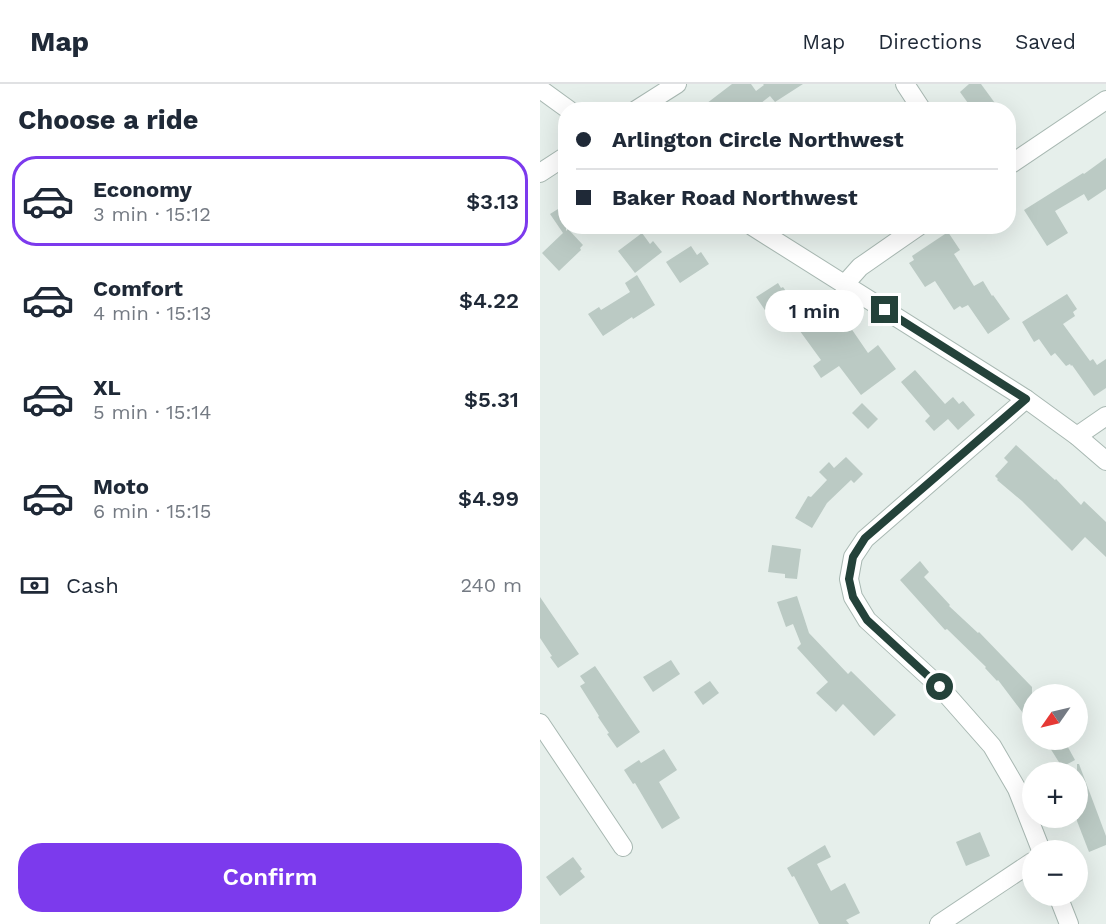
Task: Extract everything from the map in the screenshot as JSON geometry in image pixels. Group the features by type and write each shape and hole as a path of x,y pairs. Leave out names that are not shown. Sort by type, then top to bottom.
{"street":[{"path":"649,102 677,84"},
{"path":"905,84 917,102"},
{"path":"540,89 558,102"},
{"path":"1016,161 1106,100"},
{"path":"540,173 558,161"},
{"path":"764,234 1026,399 1077,436 1106,461"},
{"path":"844,285 860,267 908,234"},
{"path":"1026,399 865,538 853,557 849,579 853,597 867,620 940,687 992,746 1017,789 1037,840"},
{"path":"1077,436 1106,416"},
{"path":"540,723 623,847"},
{"path":"939,924 1022,869"},
{"path":"1062,906 1069,924"}],"building":[{"path":"732,84 751,84 756,91 763,84 803,84 775,102 770,96 762,102 708,102"},
{"path":"969,84 981,84 994,102 967,102 960,92"},
{"path":"1106,158 1106,189 1088,201 1084,194 1055,211 1068,233 1047,246 1024,210"},
{"path":"558,209 558,226 550,214"},
{"path":"562,234 573,234 583,245 581,250 559,271 542,253"},
{"path":"643,234 650,244 653,241 662,252 635,273 618,251"},
{"path":"945,234 949,234 960,250 954,254 974,286 983,281 1010,319 988,334 968,305 954,310 935,281 925,287 909,263 914,260 912,256"},
{"path":"691,246 697,255 701,252 709,264 680,283 666,262"},
{"path":"637,275 655,305 603,336 588,314 599,307 601,310 630,292 625,283"},
{"path":"778,283 789,293 811,326 825,316 832,326 844,318 868,353 878,345 896,369 861,395 839,366 821,378 813,366 821,360 789,316 775,325 756,297"},
{"path":"1067,294 1077,309 1073,312 1075,316 1063,324 1090,361 1093,359 1097,365 1106,359 1106,388 1094,396 1072,365 1066,366 1055,353 1051,356 1039,339 1034,342 1022,322"},
{"path":"915,370 945,404 953,397 959,404 963,401 975,415 958,430 948,419 934,431 925,421 930,416 901,382"},
{"path":"862,403 878,419 868,429 852,413"},
{"path":"1016,445 1056,479 1081,505 1084,501 1106,522 1106,557 1085,537 1072,551 1022,501 997,480 995,476 1008,462 1004,458"},
{"path":"846,457 863,474 854,483 851,480 827,503 812,528 795,518 808,496 811,497 827,480 819,472 829,462 834,468"},
{"path":"772,545 801,549 797,579 785,578 785,574 768,572"},
{"path":"920,561 929,572 924,577 949,606 979,632 1029,684 1022,684 1022,712 986,667 947,629 945,630 900,580"},
{"path":"797,596 809,633 848,674 851,671 896,715 874,736 843,704 836,712 816,693 828,682 797,648 801,644 793,624 786,627 777,602"},
{"path":"540,597 579,654 558,668 540,638"},
{"path":"671,660 680,674 653,692 643,677"},
{"path":"595,666 640,732 617,748 580,686 585,683 580,676"},
{"path":"710,681 719,693 703,705 694,692"},
{"path":"664,749 677,770 659,782 680,818 662,829 635,783 633,784 624,770 639,760 641,763"},
{"path":"1051,750 1070,750 1075,760 1071,762 1059,762"},
{"path":"1088,788 1106,836 1106,845 1089,852 1088,840 1084,840 1080,828 1088,828"},
{"path":"980,832 990,856 966,866 956,842"},
{"path":"825,845 831,857 817,864 831,891 845,883 860,913 846,920 849,924 819,924 794,876 792,877 787,868"},
{"path":"573,857 585,877 560,896 546,877"}],"route":[{"path":"885,310 1026,399 865,538 853,557 849,579 853,597 867,620 940,687"}]}
